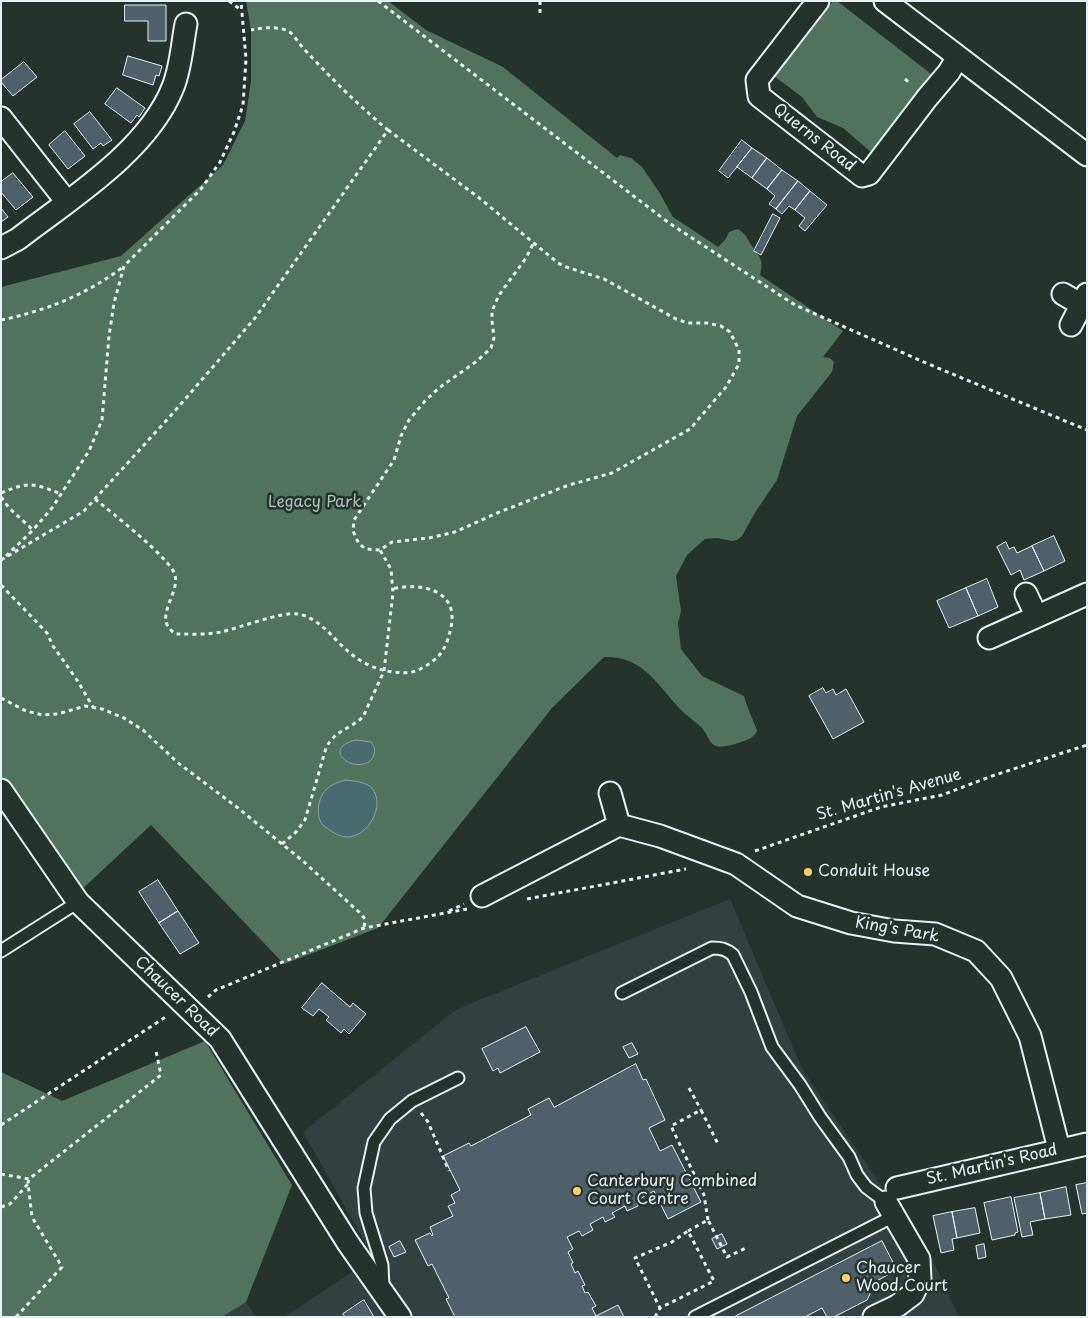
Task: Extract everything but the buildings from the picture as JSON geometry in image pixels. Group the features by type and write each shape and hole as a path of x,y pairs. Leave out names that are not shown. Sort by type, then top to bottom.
{"street":[{"name":"Querns Road","path":"818,1 757,80 759,96 862,176 868,174 949,72 958,57"},
{"path":"886,1 1087,155"},
{"path":"1,248 18,239 112,167 139,139 161,110 173,87 179,66 186,24"},
{"path":"1,118 67,202"},
{"path":"1063,294 1085,302 1071,325"},
{"path":"1026,594 1036,615"},
{"path":"989,638 1036,615 1087,594"},
{"name":"Chaucer Road","path":"1,790 78,902 220,1039 342,1234 400,1317"},
{"path":"478,902 619,825 610,793"},
{"name":"King's Park","path":"619,825 660,836 736,864 797,906 851,923 894,931 935,934 976,951 1001,978 1030,1036 1059,1149"},
{"name":"St. Martin's Road","path":"892,1202 1059,1149 1087,1144"},
{"path":"874,1317 897,1306 913,1294 920,1280 919,1259 892,1202"}],"lane":[{"path":"1,951 78,902"},
{"path":"622,993 712,948 728,950 733,955 751,992 776,1054 800,1085 866,1187 892,1202 694,1317"},
{"path":"383,1292 382,1265 366,1213 364,1188 374,1142 390,1119 412,1101 458,1078"}],"path":[{"path":"229,1 242,10"},
{"path":"1,320 22,316 67,301 104,281 124,266 201,189 220,162 234,132 243,105 246,59 241,1"},
{"path":"378,1 669,223 795,305 926,363 1087,430"},
{"path":"540,1 540,14"},
{"path":"251,30 271,28 286,30 293,35 301,47 358,104 388,130 534,242 558,263 604,279 676,319 688,323 707,322 726,329 730,332 739,350 739,364 726,387 690,429 612,473 570,485 496,513 455,532 429,538 392,542 380,550 366,549 359,544 353,531 354,520 394,460 401,436 409,420 424,401 439,388 477,362 491,348 494,338 492,311 499,295 526,258 534,242"},
{"path":"1,560 84,511 255,318 388,130"},
{"path":"1,560 33,530 52,508 88,451 102,420 109,336 114,303 124,266"},
{"path":"33,530 9,508 1,495 30,484 38,484 61,494"},
{"path":"95,498 142,539 173,570 176,577 165,621 166,627 176,634 219,633 283,614 298,614 310,618 326,628 360,661 384,670 404,673 415,672 428,665 448,644 452,622 451,606 446,598 431,589 404,586 392,589"},
{"path":"282,844 296,832 305,820 330,740 347,726 363,717 384,670 392,589 391,569 380,550"},
{"path":"1,585 47,633 53,646 77,680 93,708"},
{"path":"1,698 26,711 44,715 58,714 85,706 102,709 124,718 143,730 177,762 282,844 360,913 365,919 364,928"},
{"name":"St. Martin's Avenue","path":"726,861 882,807 942,795 992,776 1087,745"},
{"path":"520,900 688,868"},
{"path":"1,1126 184,1005 201,1003 216,990 364,928 478,902"},
{"path":"1,1207 10,1204 28,1181 161,1075 156,1050"},
{"path":"689,1088 718,1144"},
{"path":"412,1101 428,1122 449,1171"},
{"path":"700,1110 671,1126 704,1195 708,1220 727,1257 748,1246"},
{"path":"1,1174 28,1181"},
{"path":"16,1317 62,1267 32,1217 28,1181"},
{"path":"660,1308 635,1258 672,1242 708,1220"},
{"path":"655,1317 660,1308 714,1281 688,1231"}],"shaded area":[{"path":"730,899 802,1069 934,1263 959,1317 284,1317 374,1258 303,1132 457,1009"},
{"path":"246,1302 256,1317 222,1317"}],"green space":[{"name":"Legacy Park","path":"246,1 388,1 426,30 503,67 617,158 620,155 631,158 642,167 673,217 718,247 725,240 729,232 738,229 741,231 760,259 762,266 760,275 843,331 823,357 830,358 834,362 832,372 797,416 777,480 742,536 732,541 717,538 705,539 687,555 676,576 681,611 678,623 681,649 702,676 744,696 757,731 754,735 746,741 729,746 719,747 714,745 702,728 682,711 649,674 630,661 604,657 552,708 378,928 284,964 151,825 79,892 1,780 1,287 121,256 223,165 245,121 251,81 251,30"},
{"path":"833,1 837,1 935,77 922,88 872,153 843,128 817,117 802,97 774,76"},
{"path":"205,1041 292,1185 246,1302 222,1317 1,1317 1,1072 62,1101"}],"water":[{"path":"356,740 371,742 373,746 374,755 367,763 360,765 352,763 345,760 341,755 340,750 345,744"},
{"path":"346,780 367,784 376,795 377,803 373,819 368,826 355,836 344,837 337,835 323,825 319,817 318,807 323,793 328,788"}],"place":[{"name":"Conduit House","path":"808,872"},
{"name":"Canterbury Combined Court Centre","path":"577,1191"},
{"name":"Chaucer Wood Court","path":"846,1278"}]}
